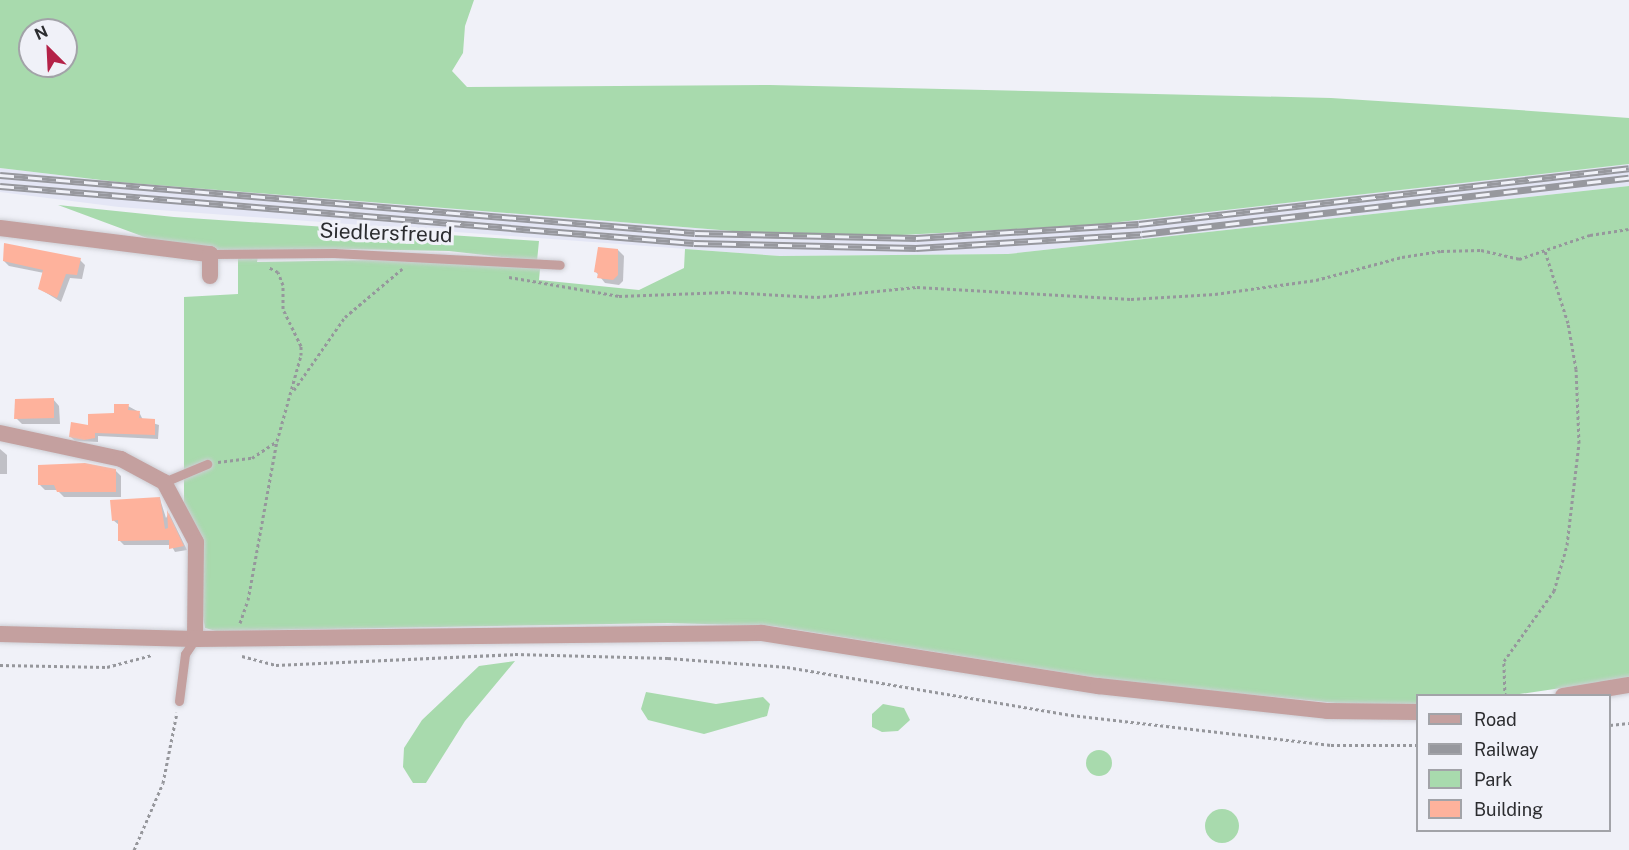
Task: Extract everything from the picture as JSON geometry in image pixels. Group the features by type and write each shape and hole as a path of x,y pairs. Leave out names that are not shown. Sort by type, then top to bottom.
{"street":[{"name":"Siedlersfreud","path":"0,228 210,254"},
{"path":"210,254 210,276"},
{"path":"0,433 121,459 164,482 196,542 195,639"},
{"path":"0,634 195,639 232,646 762,633 1098,686 1327,711 1416,712"},
{"path":"1575,694 1629,685"}],"lane":[{"name":"Siedlersfreud","path":"210,254 370,255 560,265"},
{"path":"164,482 207,464"},
{"path":"179,701 185,654 195,639"}],"path":[{"path":"500,275 619,296 727,292 817,297 917,286 1131,299 1215,294 1316,280 1402,257 1441,251 1481,250 1519,259 1590,235 1629,229"},
{"path":"1505,694 1504,661 1554,591 1567,545 1579,443 1576,369 1568,323 1545,252"},
{"path":"370,255 402,269 413,270"},
{"path":"245,256 278,272 283,285 283,309 301,346 292,392 277,441 248,600 232,646 276,665 515,654 668,658 787,667 1071,716 1331,745 1416,745"},
{"path":"292,392 345,317 402,269"},
{"path":"207,464 252,458 277,441"},
{"path":"0,665 107,667 138,662 155,654"},
{"path":"134,850 163,783 179,701"},
{"path":"1611,725 1629,723"}],"shaded area":[{"path":"1629,164 1629,186 1008,254 780,256 119,207 0,192 0,168 118,182 784,235 881,236 1093,225"}],"green space":[{"path":"0,0 474,0 465,26 463,53 452,71 467,87 770,85 1331,98 1629,118 1629,164 1093,225 881,236 784,235 118,182 0,168"},
{"path":"1629,186 1629,678 1520,694 1416,694 1416,705 1336,703 1129,683 773,626 668,623 216,631 205,628 184,504 184,297 238,294 238,254 174,248 58,205 174,217 539,241 537,261 449,251 341,249 259,252 257,262 371,260 512,265 540,269 539,280 639,290 684,268 685,249 780,256 1008,254"},
{"path":"515,661 465,721 426,783 413,783 403,767 404,748 422,720 479,666"},
{"path":"646,692 716,704 763,697 770,704 767,716 704,734 648,720 641,709"},
{"path":"883,704 904,708 910,720 898,731 882,732 872,727 872,714"},
{"path":"1099,750 1108,754 1112,763 1108,772 1099,776 1090,772 1086,763 1090,754"},
{"path":"1222,809 1234,814 1239,826 1234,838 1222,843 1210,838 1205,826 1210,814"}],"building":[{"path":"4,243 81,258 77,275 66,274 57,298 38,289 43,270 3,261"},
{"path":"598,247 618,249 618,275 613,280 597,278 598,273 594,272"},
{"path":"54,398 54,418 14,419 15,399"},
{"path":"114,404 129,404 128,410 140,411 139,418 155,419 155,435 95,433 95,438 84,440 69,437 71,422 88,425 88,414 114,413"},
{"path":"85,463 116,469 116,492 57,492 54,485 38,485 38,465"},
{"path":"160,497 165,529 168,528 167,510 184,546 169,549 169,540 118,541 118,520 112,521 110,500"}],"railway":[{"path":"0,175 695,233 916,238 1139,224 1629,168"},
{"path":"0,186 694,243 916,248 1142,234 1629,178"}]}
